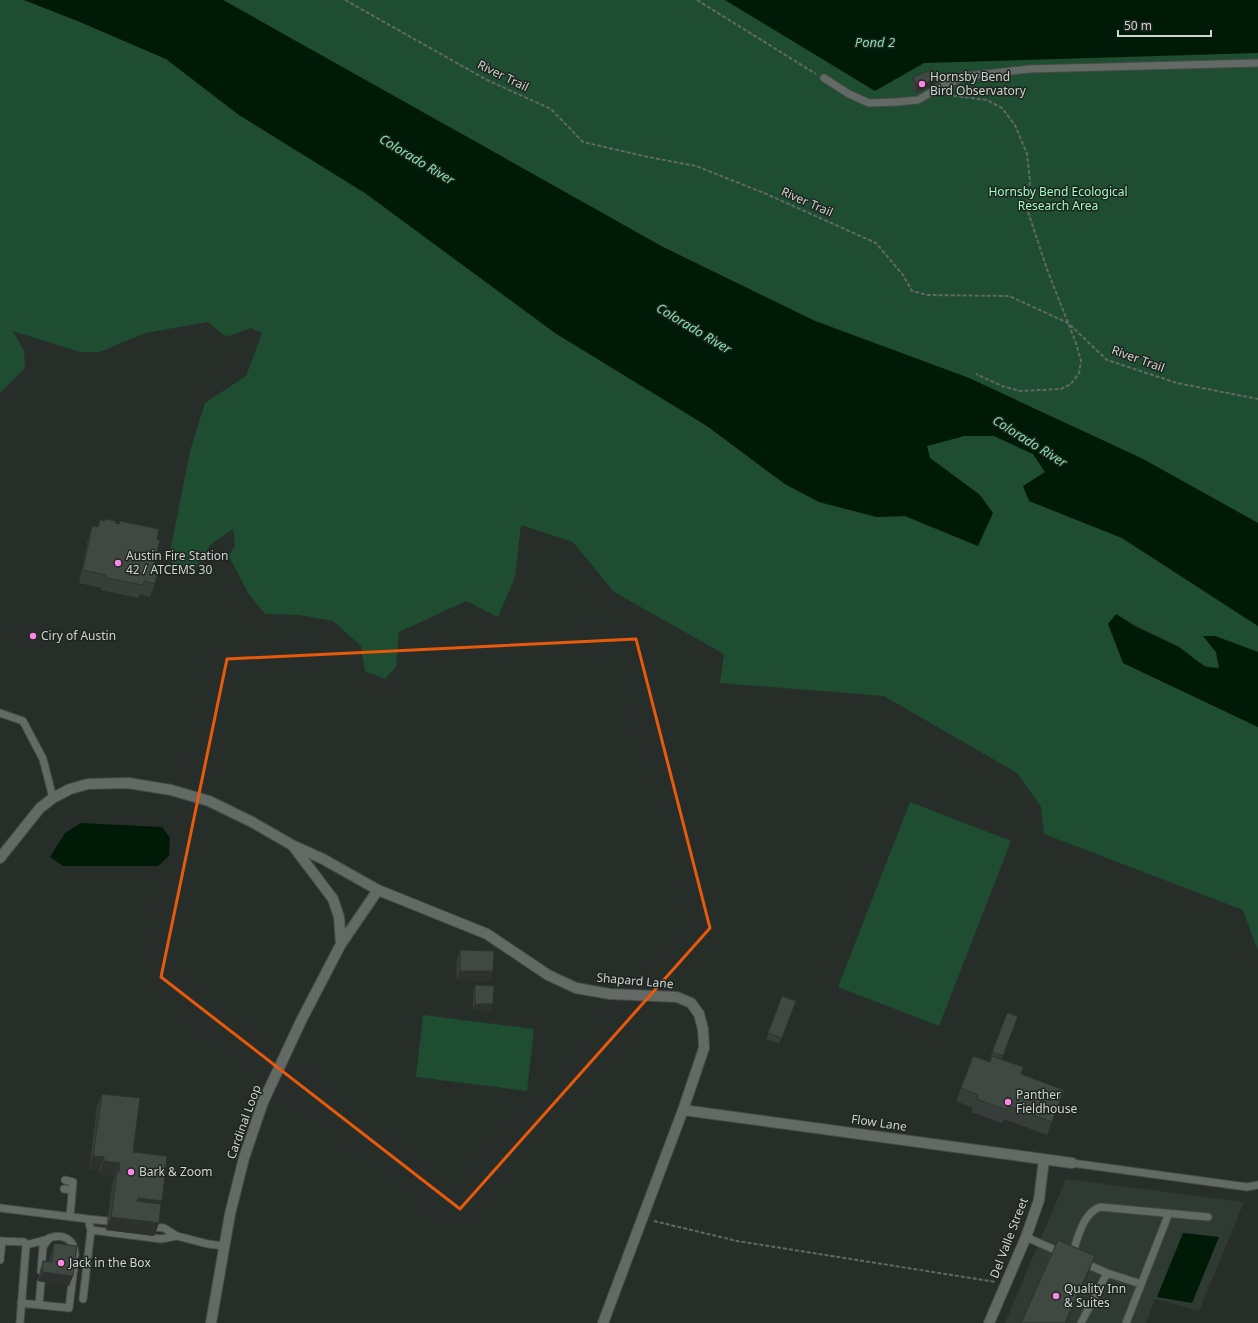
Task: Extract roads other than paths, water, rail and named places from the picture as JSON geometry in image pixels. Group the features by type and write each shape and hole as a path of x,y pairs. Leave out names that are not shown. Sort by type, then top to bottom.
{"street":[{"path":"0,858 40,808 53,798 70,789 88,784 128,783 171,790 208,801 252,822 292,845 322,859 378,890"},
{"path":"292,845 333,899 339,916 341,944"},
{"name":"Cardinal Loop","path":"211,1323 230,1214 244,1158 263,1102 302,1019 341,944 378,890"},
{"name":"Shapard Lane","path":"378,890 487,934 548,975 576,988 610,994 670,996 691,1003 699,1014 703,1029 704,1048 683,1110 641,1218 603,1323"},
{"name":"Flow Lane","path":"683,1110 1072,1163"},
{"name":"Del Valle Street","path":"989,1323 1026,1237 1039,1200 1044,1159"}],"lane":[{"path":"824,78 849,94 869,103 918,100 940,87 967,76 1029,68 1258,63"},
{"path":"0,713 23,721 43,760 53,798"},
{"path":"1072,1163 1247,1187 1258,1185"},
{"path":"65,1180 73,1182 70,1216"},
{"path":"64,1189 72,1190"},
{"path":"1071,1257 1086,1218 1092,1210 1100,1207 1208,1217"},
{"path":"0,1208 108,1221"},
{"path":"1126,1323 1169,1213"},
{"path":"83,1299 91,1230 88,1219"},
{"path":"155,1227 164,1228 177,1236 208,1244 224,1246"},
{"path":"91,1230 161,1239 177,1236"},
{"path":"21,1303 69,1308 75,1253 74,1246 64,1236 55,1236 26,1245"},
{"path":"1026,1237 1107,1273 1141,1284"},
{"path":"41,1271 43,1247 49,1238"},
{"path":"0,1260 1,1241 24,1242 26,1245"},
{"path":"20,1323 26,1245"},
{"path":"1081,1323 1107,1273"},
{"path":"39,1305 41,1282"}],"water":[{"name":"Colorado River","path":"24,0 223,0 663,247 815,321 969,378 1143,459 1258,523 1258,626 1122,538 1029,501 1023,486 1045,472 1033,454 994,436 964,436 927,446 930,458 980,495 993,513 978,546 905,516 877,517 819,502 785,484 707,426 555,333 365,193 239,115 166,59"},
{"name":"Pond 2","path":"725,0 1258,0 1258,53 924,63 875,91"},
{"path":"1116,614 1136,627 1179,647 1205,667 1219,668 1216,652 1203,636 1215,636 1258,652 1258,727 1123,663 1108,624"},
{"path":"81,823 162,827 170,838 169,856 158,866 63,866 50,857 65,833"},
{"path":"1183,1233 1219,1237 1192,1303 1157,1297"}],"place":[{"name":"Hornsby Bend Bird Observatory","path":"922,84"},
{"name":"Austin Fire Station 42 / ATCEMS 30","path":"118,563"},
{"name":"Ciry of Austin","path":"33,636"},
{"name":"Panther Fieldhouse","path":"1008,1102"},
{"name":"Bark & Zoom","path":"131,1172"},
{"name":"Jack in the Box","path":"61,1263"},
{"name":"Quality Inn & Suites","path":"1056,1296"}],"park label":[{"name":"Hornsby Bend Ecological Research Area","path":"1058,199"}]}
